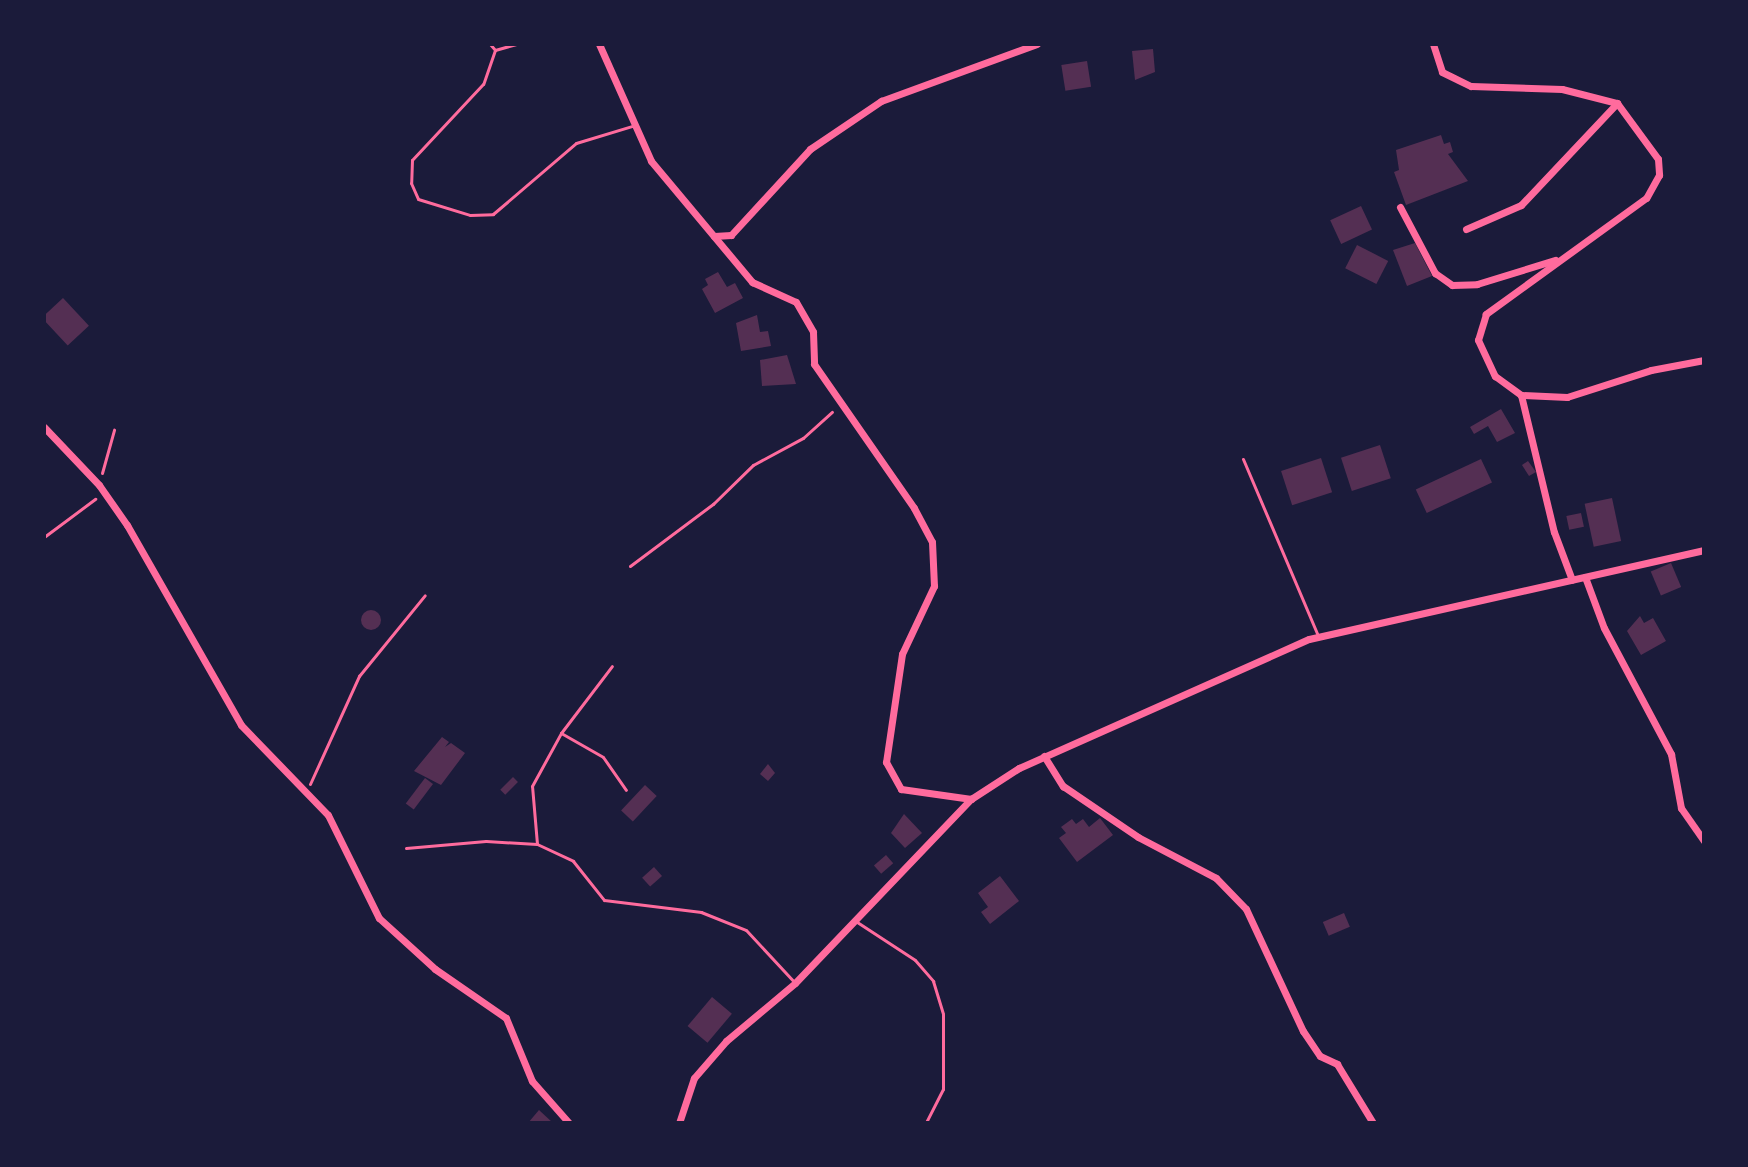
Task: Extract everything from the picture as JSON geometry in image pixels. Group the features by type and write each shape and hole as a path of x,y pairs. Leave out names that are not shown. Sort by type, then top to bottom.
{"street":[{"path":"599,44 632,126 651,161 752,282 796,302 813,332 814,364 914,508 932,542 934,586 902,654 886,762 901,789 971,799"},
{"path":"714,236 731,235 748,222 810,149 881,101 1037,44"},
{"path":"1433,44 1442,72 1471,86 1562,89 1617,103 1658,159 1654,187 1486,314 1479,328 1483,359 1495,376 1521,395 1567,397 1651,370 1704,360"},
{"path":"1466,229 1521,205 1617,103"},
{"path":"1400,207 1435,273 1452,285 1477,284 1561,258"},
{"path":"1521,395 1554,532 1572,580"},
{"path":"44,427 101,488 241,725 307,791 338,830 351,869 379,918 435,969 506,1018 532,1081 569,1123"},
{"path":"679,1123 694,1078 726,1041 795,983 857,922 971,799 1044,756 1259,658 1318,636 1704,550"},
{"path":"1585,577 1604,628 1671,754 1681,808 1704,841"},
{"path":"1044,756 1063,786 1138,837 1216,878 1246,909 1303,1031 1320,1056 1337,1064 1373,1123"}],"lane":[{"path":"490,44 495,50"},
{"path":"495,50 516,44"},
{"path":"495,50 483,84 412,160 411,183 418,199 470,215 493,214 576,143 632,126"},
{"path":"1243,459 1318,636"},
{"path":"537,844 532,786 561,733 612,666"},
{"path":"561,733 603,757 626,790"},
{"path":"406,848 486,841 537,844 573,861 604,900 701,912 746,930 795,983"},
{"path":"857,922 915,960 933,981 943,1014 943,1089 926,1123"}],"path":[{"path":"630,566 713,504 753,465 803,438 842,405"},
{"path":"44,537 101,488 114,430"},
{"path":"307,791 359,676 425,595"}],"building":[{"path":"1153,49 1155,72 1135,80 1132,51"},
{"path":"1087,61 1091,87 1065,91 1061,65"},
{"path":"1441,135 1444,144 1450,142 1453,152 1448,154 1468,181 1406,205 1394,172 1399,170 1396,150"},
{"path":"1361,206 1372,230 1341,244 1330,220"},
{"path":"1415,243 1432,276 1407,286 1393,250"},
{"path":"1357,245 1388,261 1376,284 1345,268"},
{"path":"718,272 727,287 735,283 743,298 715,313 702,289 708,285 705,279"},
{"path":"63,298 89,326 68,346 44,320 44,316"},
{"path":"757,315 760,332 768,331 771,346 741,351 736,323"},
{"path":"787,355 796,384 762,386 760,360"},
{"path":"1501,409 1515,433 1497,442 1488,426 1474,434 1470,427"},
{"path":"1380,445 1391,478 1352,491 1341,458"},
{"path":"1321,458 1332,492 1292,505 1281,471"},
{"path":"1481,459 1492,483 1427,513 1416,489"},
{"path":"1528,461 1536,472 1529,476 1522,465"},
{"path":"1612,498 1621,541 1594,547 1585,504"},
{"path":"1581,513 1584,527 1569,530 1566,516"},
{"path":"1671,563 1681,587 1661,596 1651,572"},
{"path":"371,610 378,613 381,620 378,627 371,630 364,627 361,620 364,613"},
{"path":"1640,616 1644,623 1653,618 1666,641 1641,655 1627,631"},
{"path":"442,737 449,742 445,747 451,743 465,753 441,785 414,771"},
{"path":"768,764 775,773 768,781 760,774"},
{"path":"513,777 518,782 505,795 500,790"},
{"path":"425,778 433,784 414,810 406,804"},
{"path":"645,785 657,796 633,822 621,811"},
{"path":"904,814 922,833 905,848 891,833"},
{"path":"1100,818 1113,835 1077,862 1059,838 1066,833 1061,827 1072,819 1076,824 1083,819 1089,827"},
{"path":"886,855 893,863 881,874 874,865"},
{"path":"654,867 662,876 650,887 642,878"},
{"path":"1000,876 1019,901 990,924 981,912 988,907 978,893"},
{"path":"1344,913 1350,927 1329,936 1323,922"},
{"path":"712,997 732,1014 707,1043 688,1026"},
{"path":"539,1110 553,1123 528,1123"}]}
